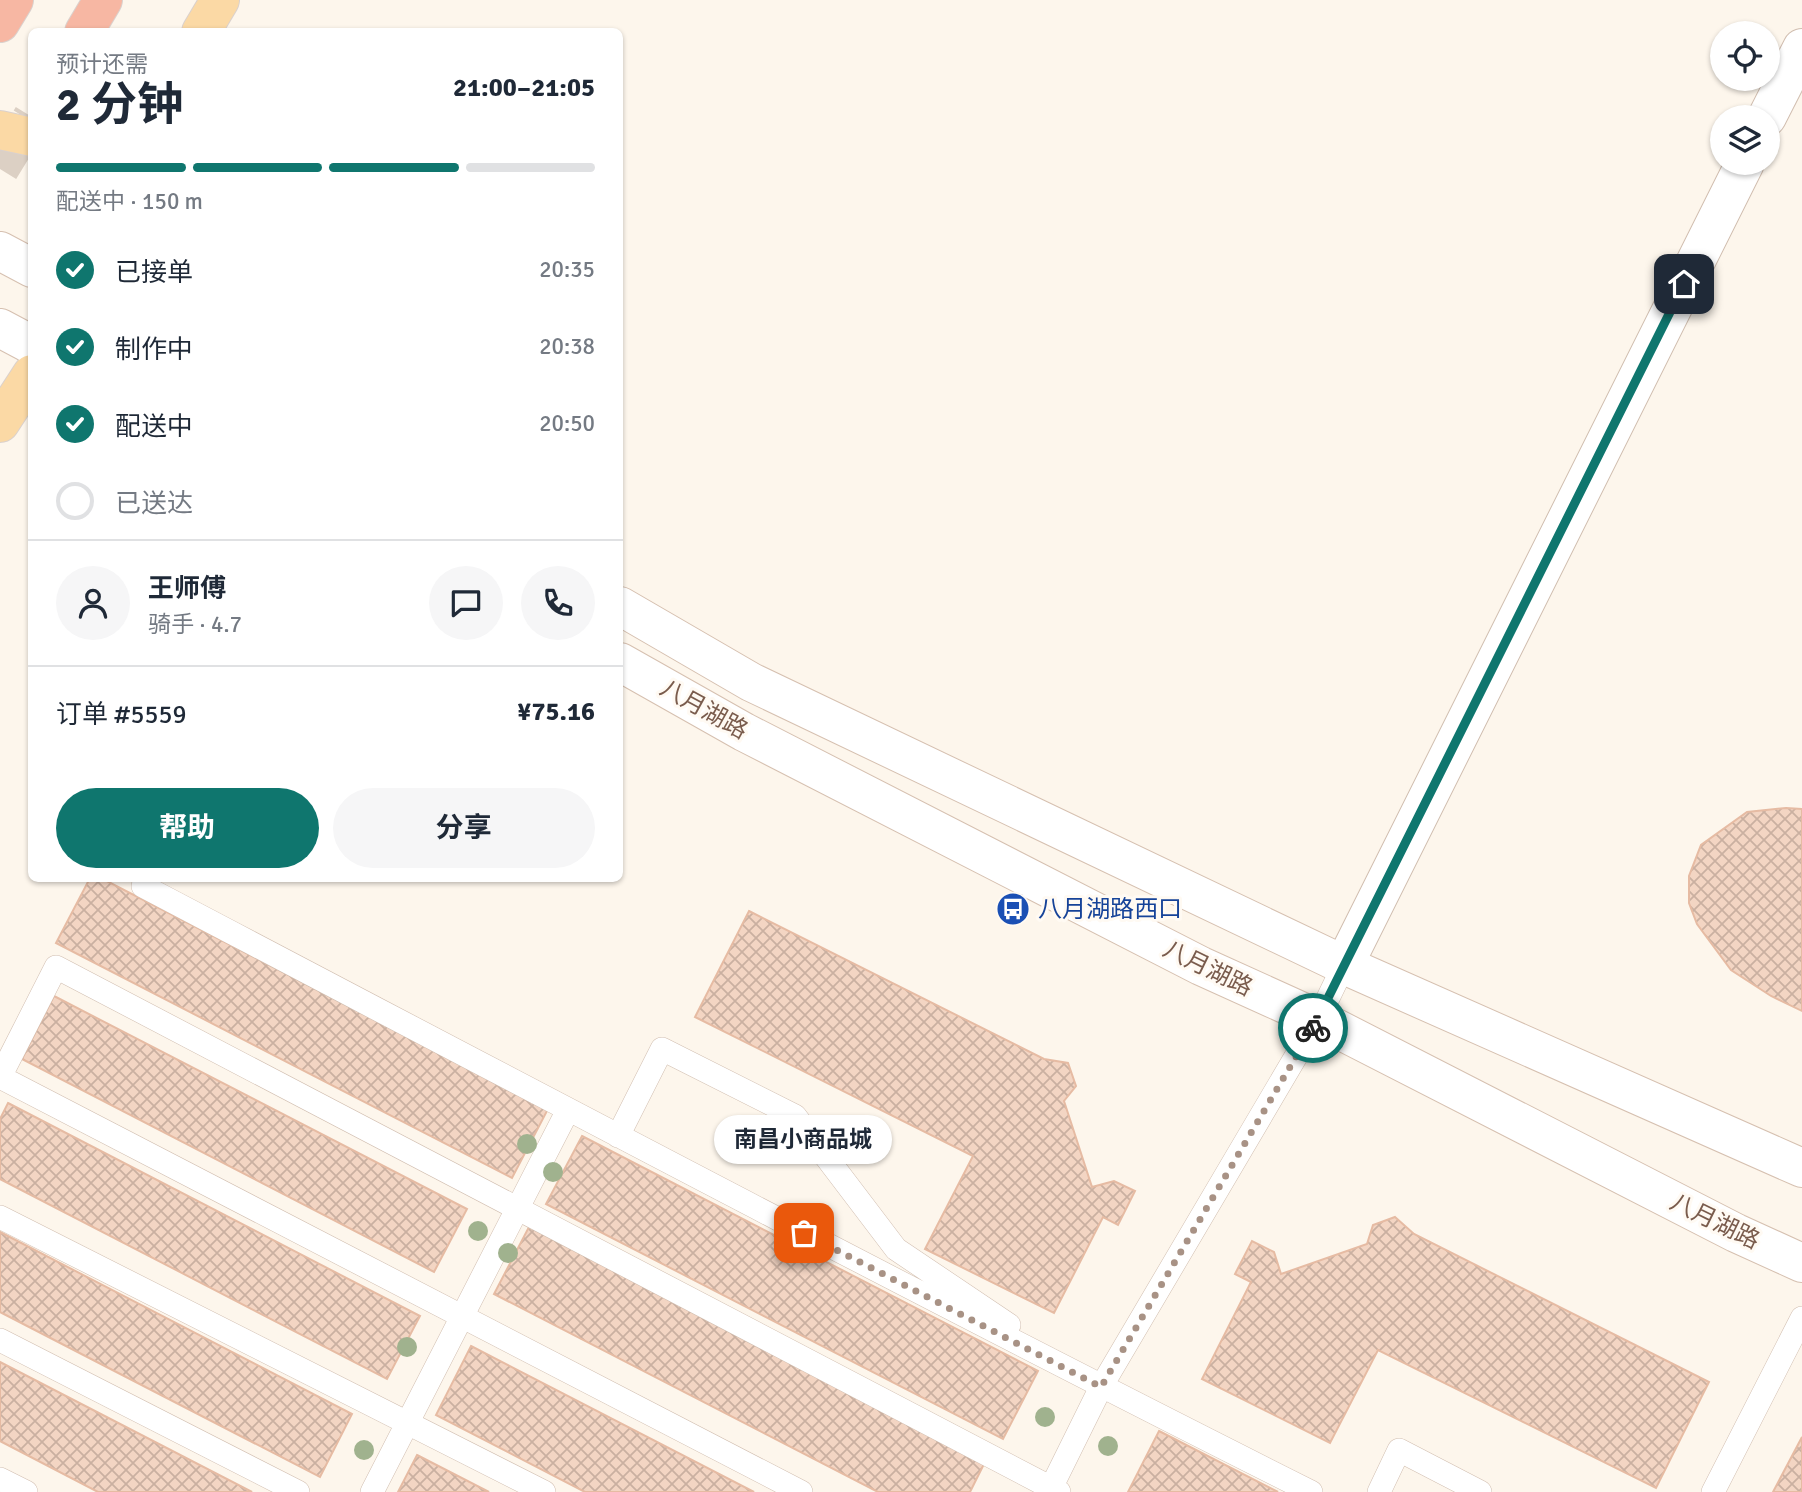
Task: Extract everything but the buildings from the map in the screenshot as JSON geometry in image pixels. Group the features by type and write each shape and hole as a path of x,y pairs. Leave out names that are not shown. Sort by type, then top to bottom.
{"highway":[{"path":"0,23 14,0"},
{"path":"86,28 103,0"}],"main road":[{"path":"203,28 220,0"},
{"path":"1774,105 1802,48"},
{"path":"0,130 28,136"},
{"path":"1344,965 1739,175"},
{"path":"0,251 28,266"},
{"path":"0,328 28,343"},
{"path":"0,423 28,380"},
{"name":"八月湖路","path":"623,608 751,682 1344,965 1802,1167"},
{"name":"八月湖路","path":"623,664 744,732 1189,960 1318,1019 1724,1226 1802,1262"}],"lane":[{"path":"143,886 1101,1387 1311,1492"},
{"path":"801,1492 0,1077 56,967 1053,1491 1101,1387 1318,1019 1344,965"},
{"path":"618,1136 662,1049 795,1116 896,1249 1101,1387"},
{"path":"372,1492 568,1110"},
{"path":"0,1217 544,1492"},
{"path":"1713,1492 1802,1318"},
{"path":"0,1340 298,1492"},
{"path":"1379,1492 1399,1450 1480,1492"},
{"path":"0,1479 26,1492"}],"tunnel":[{"path":"0,169 28,124"}],"way so far":[{"path":"804,1233 1101,1387 1313,1028"}],"place":[{"name":"八月湖路西口","path":"1013,909"},
{"name":"南昌小商品城","path":"804,1233"}],"route":[{"path":"1313,1028 1684,284"}]}
